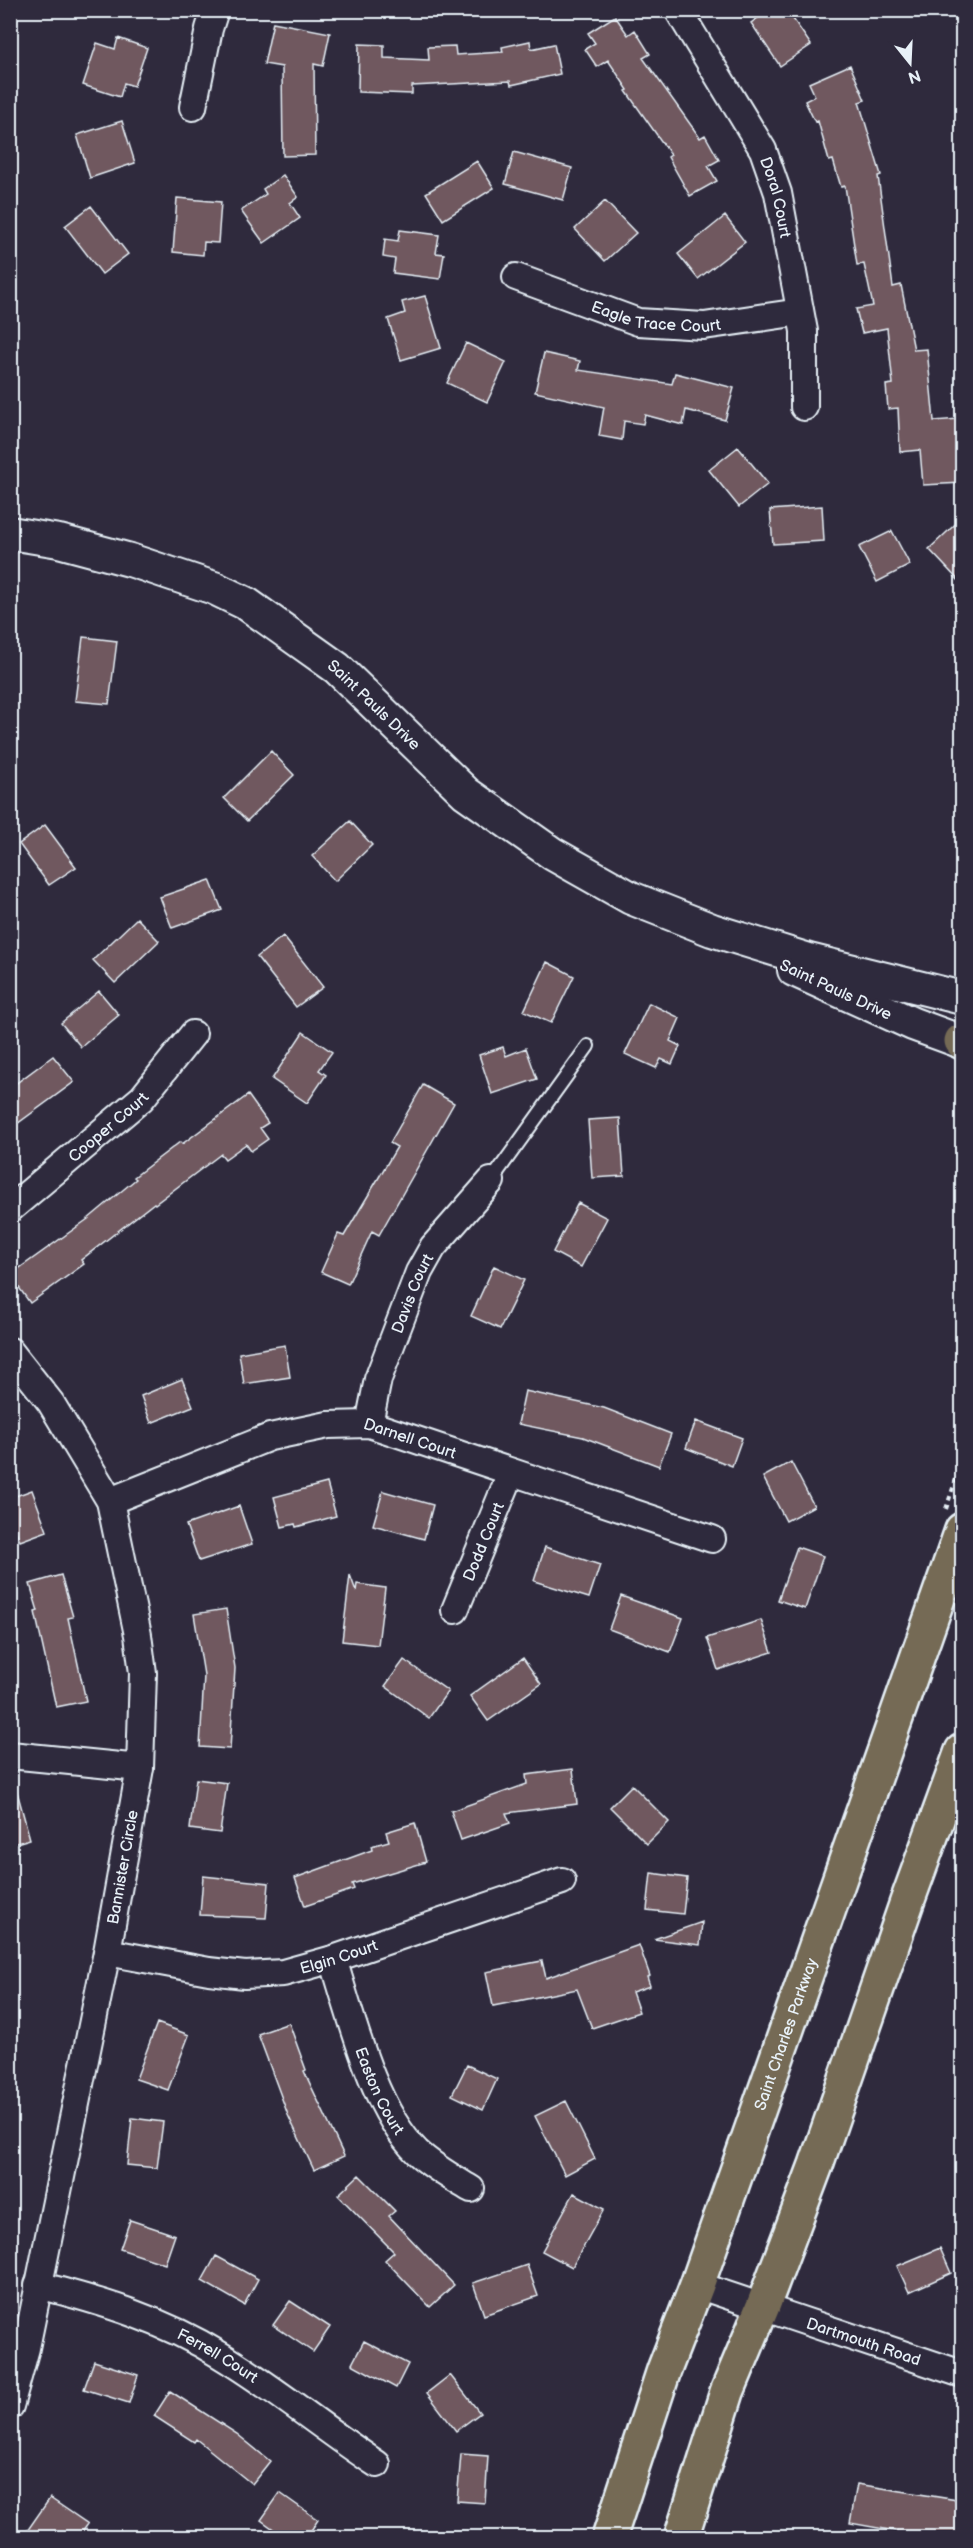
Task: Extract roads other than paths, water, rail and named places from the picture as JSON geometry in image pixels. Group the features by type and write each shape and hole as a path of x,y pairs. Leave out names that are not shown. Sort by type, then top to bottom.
{"main road":[{"name":"Saint Charles Parkway","path":"609,2538 664,2370 697,2285 963,1530"},
{"path":"681,2538 728,2392 816,2165 903,1913 963,1751"}],"street":[{"path":"193,107 215,10"},
{"name":"Doral Court","path":"678,10 763,150 778,193 804,331 804,407"},
{"name":"Eagle Trace Court","path":"516,277 638,322 704,326 800,312"},
{"name":"Saint Pauls Drive","path":"10,533 59,542 130,560 214,588 248,604 337,668 466,793 553,854 631,898 712,930 913,1024 962,1042"},
{"name":"Saint Pauls Drive","path":"712,930 809,960 963,998"},
{"name":"Cooper Court","path":"10,1209 142,1098 193,1034"},
{"name":"Davis Court","path":"369,1424 378,1379 419,1272 433,1247 490,1180"},
{"name":"Bannister Circle","path":"10,1351 51,1403 110,1501 129,1590 143,1673 140,1768 107,1952 26,2348 10,2406"},
{"name":"Darnell Court","path":"110,1501 270,1437 328,1425 369,1424 711,1539"},
{"name":"Dodd Court","path":"455,1610 511,1473"},
{"path":"10,1755 140,1768"},
{"name":"Elgin Court","path":"107,1952 209,1971 245,1975 283,1973 333,1959 562,1881"},
{"name":"Easton Court","path":"333,1959 387,2113 418,2153 438,2169 471,2188"},
{"name":"Ferrell Court","path":"38,2285 99,2301 138,2315 210,2349 286,2398 377,2464"},
{"name":"Dartmouth Road","path":"697,2285 963,2374"}],"lane":[{"path":"490,1180 588,1046"}]}
